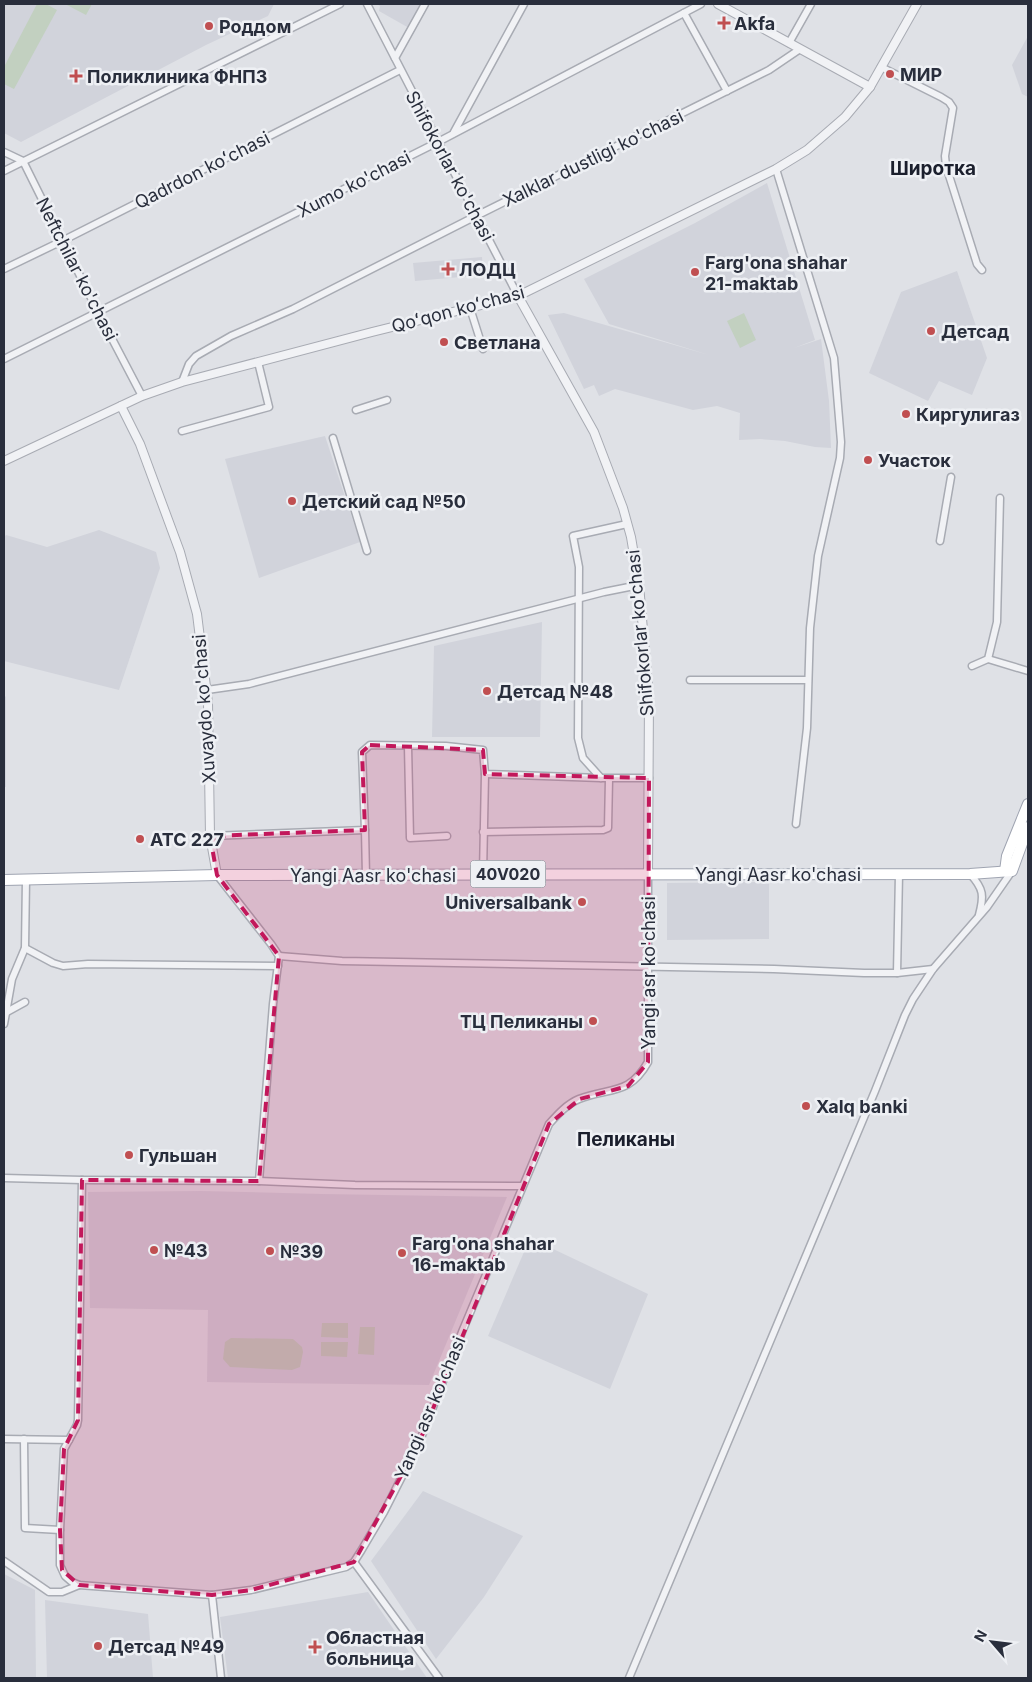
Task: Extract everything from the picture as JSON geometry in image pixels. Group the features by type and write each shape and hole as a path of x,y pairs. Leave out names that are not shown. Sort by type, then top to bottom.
{"main road":[{"path":"1009,865 1028,804"},
{"path":"1009,865 1028,827"},
{"name":"Yangi Aasr ko'chasi","path":"4,880 217,875 970,874 1009,865"}],"street":[{"path":"4,171 340,4"},
{"name":"Shifokorlar ko'chasi","path":"367,4 518,296 594,432 623,508 639,585 649,697 648,875"},
{"path":"395,58 425,4"},
{"path":"453,134 524,4"},
{"name":"Xumo ko'chasi","path":"4,359 438,142 702,4"},
{"path":"718,4 870,88"},
{"path":"789,43 811,4"},
{"name":"Qoʻqon koʻchasi","path":"4,461 142,396 182,382 518,296 776,169 807,150 845,118 870,88 916,4"},
{"path":"684,13 726,92"},
{"name":"Xalklar dustligi ko'chasi","path":"182,382 189,364 196,356 231,336 293,308 726,92 769,70 800,49"},
{"path":"881,67 949,102 953,108 945,156 946,166 977,264 982,270"},
{"name":"Qadrdon koʻchasi","path":"4,269 400,70"},
{"path":"4,152 23,161"},
{"name":"Neftchilar ko'chasi","path":"23,161 142,396"},
{"path":"776,169 834,358 841,442 840,458 819,552 810,628 807,728 796,824"},
{"path":"470,308 483,349"},
{"path":"182,431 269,406 258,362"},
{"path":"356,410 388,400"},
{"name":"Xuvaydo ko'chasi","path":"121,406 140,444 180,552 197,614 207,690 210,836 217,875"},
{"path":"333,438 367,551"},
{"path":"940,541 951,477"},
{"path":"988,659 997,622 1000,498"},
{"path":"483,832 603,830 608,828 605,779 583,758 578,738 580,599 579,567 573,536 627,524"},
{"path":"207,690 249,684 328,662 604,592 639,585"},
{"path":"972,666 988,659 1028,671"},
{"path":"690,680 808,680"},
{"path":"366,876 362,752 370,745 446,746 483,750 485,774 483,874"},
{"path":"408,746 410,838 447,836"},
{"path":"485,774 605,779 649,778"},
{"path":"210,836 365,830"},
{"path":"629,1678 875,1091 905,1015 933,969 996,895 1009,865"},
{"path":"897,973 899,874"},
{"path":"970,874 981,888 983,896 979,917"},
{"path":"217,875 279,956 273,1004 259,1181"},
{"name":"Yangi asr ko'chasi","path":"354,1562 384,1512 419,1443 462,1332 522,1186 550,1124 567,1106 580,1099 628,1086 642,1072 648,1062 648,875"},
{"path":"4,1024 12,979 25,948 26,879"},
{"path":"25,948 53,964 63,966 88,964 278,966"},
{"path":"279,956 360,961 897,973 933,969"},
{"path":"6,1013 25,1002"},
{"path":"4,1178 522,1186"},
{"path":"82,1180 78,1420 64,1449 60,1530 62,1570 72,1582 79,1585 212,1595 251,1590 346,1567 354,1562 439,1678"},
{"path":"4,1439 69,1440"},
{"path":"24,1440 25,1528 60,1530"},
{"path":"4,1561 49,1592 62,1592 79,1585"},
{"path":"212,1595 221,1678"}],"highlighted area":[{"path":"370,745 483,750 485,774 649,778 648,1062 628,1086 580,1099 549,1124 419,1443 354,1562 251,1590 212,1595 79,1585 62,1570 60,1530 64,1449 78,1420 82,1180 259,1181 279,956 217,875 210,836 365,830 362,752"}],"shaded area":[{"name":"Поликлиника ФНПЗ","path":"4,4 274,4 268,16 206,45 21,142 4,133"},
{"path":"377,4 422,4 409,28 379,11 380,6"},
{"path":"1028,36 1028,97 1022,94 1012,65"},
{"path":"767,183 815,340 794,348 821,339 829,401 831,448 785,441 739,440 740,413 717,406 693,410 615,389 599,396 594,385 584,389 548,315 564,313 709,355 609,324 584,279 695,223"},
{"name":"ЛОДЦ","path":"482,257 483,275 415,281 413,263"},
{"name":"Детсад","path":"957,271 987,358 972,395 939,381 928,401 869,373 901,292"},
{"name":"Детский сад №50","path":"325,436 360,542 259,578 225,459"},
{"path":"99,530 156,552 160,568 119,690 4,661 4,537 6,535 47,547"},
{"name":"Детсад №48","path":"542,622 540,737 432,737 434,646"},
{"path":"4,695 6,697 6,787 4,787"},
{"path":"769,882 769,939 667,940 667,883"},
{"path":"201,1191 507,1197 429,1385 207,1382 208,1310 90,1308 88,1192"},
{"path":"530,1238 648,1294 610,1389 488,1336"},
{"path":"423,1491 523,1536 484,1597 436,1659 371,1561"},
{"path":"4,1574 35,1590 36,1678 4,1678"},
{"name":"Областная больница","path":"368,1592 427,1678 228,1678 220,1617"},
{"name":"Детсад №49","path":"45,1600 148,1614 153,1678 47,1678"}],"green space":[{"path":"37,4 46,4 57,10 14,89 4,84 4,67"},
{"path":"65,4 92,4 86,15"},
{"path":"744,313 756,340 740,348 727,321"},
{"path":"322,1323 348,1323 348,1338 321,1337"},
{"path":"360,1327 375,1327 374,1355 358,1354"},
{"path":"231,1338 293,1339 302,1347 300,1367 292,1370 230,1367 223,1359 225,1342"},
{"path":"321,1342 348,1342 347,1357 321,1356"}],"place":[{"name":"Akfa","path":"724,23"},
{"name":"Роддом","path":"209,26"},
{"name":"МИР","path":"890,74"},
{"name":"Поликлиника ФНПЗ","path":"76,76"},
{"name":"ЛОДЦ","path":"448,269"},
{"name":"Farg'ona shahar 21-maktab","path":"695,272"},
{"name":"Детсад","path":"931,331"},
{"name":"Светлана","path":"444,342"},
{"name":"Киргулигаз","path":"906,414"},
{"name":"Участок","path":"868,460"},
{"name":"Детский сад №50","path":"292,501"},
{"name":"Детсад №48","path":"487,691"},
{"name":"АТС 227","path":"140,839"},
{"name":"Universalbank","path":"582,902"},
{"name":"ТЦ Пеликаны","path":"593,1021"},
{"name":"Xalq banki","path":"806,1106"},
{"name":"Гульшан","path":"129,1155"},
{"name":"№43","path":"154,1250"},
{"name":"№39","path":"270,1251"},
{"name":"Farg'ona shahar 16-maktab","path":"402,1253"},
{"name":"Детсад №49","path":"98,1646"},
{"name":"Областная больница","path":"315,1647"}],"district":[{"name":"Широтка","path":"933,168"},
{"name":"Пеликаны","path":"626,1139"}]}
